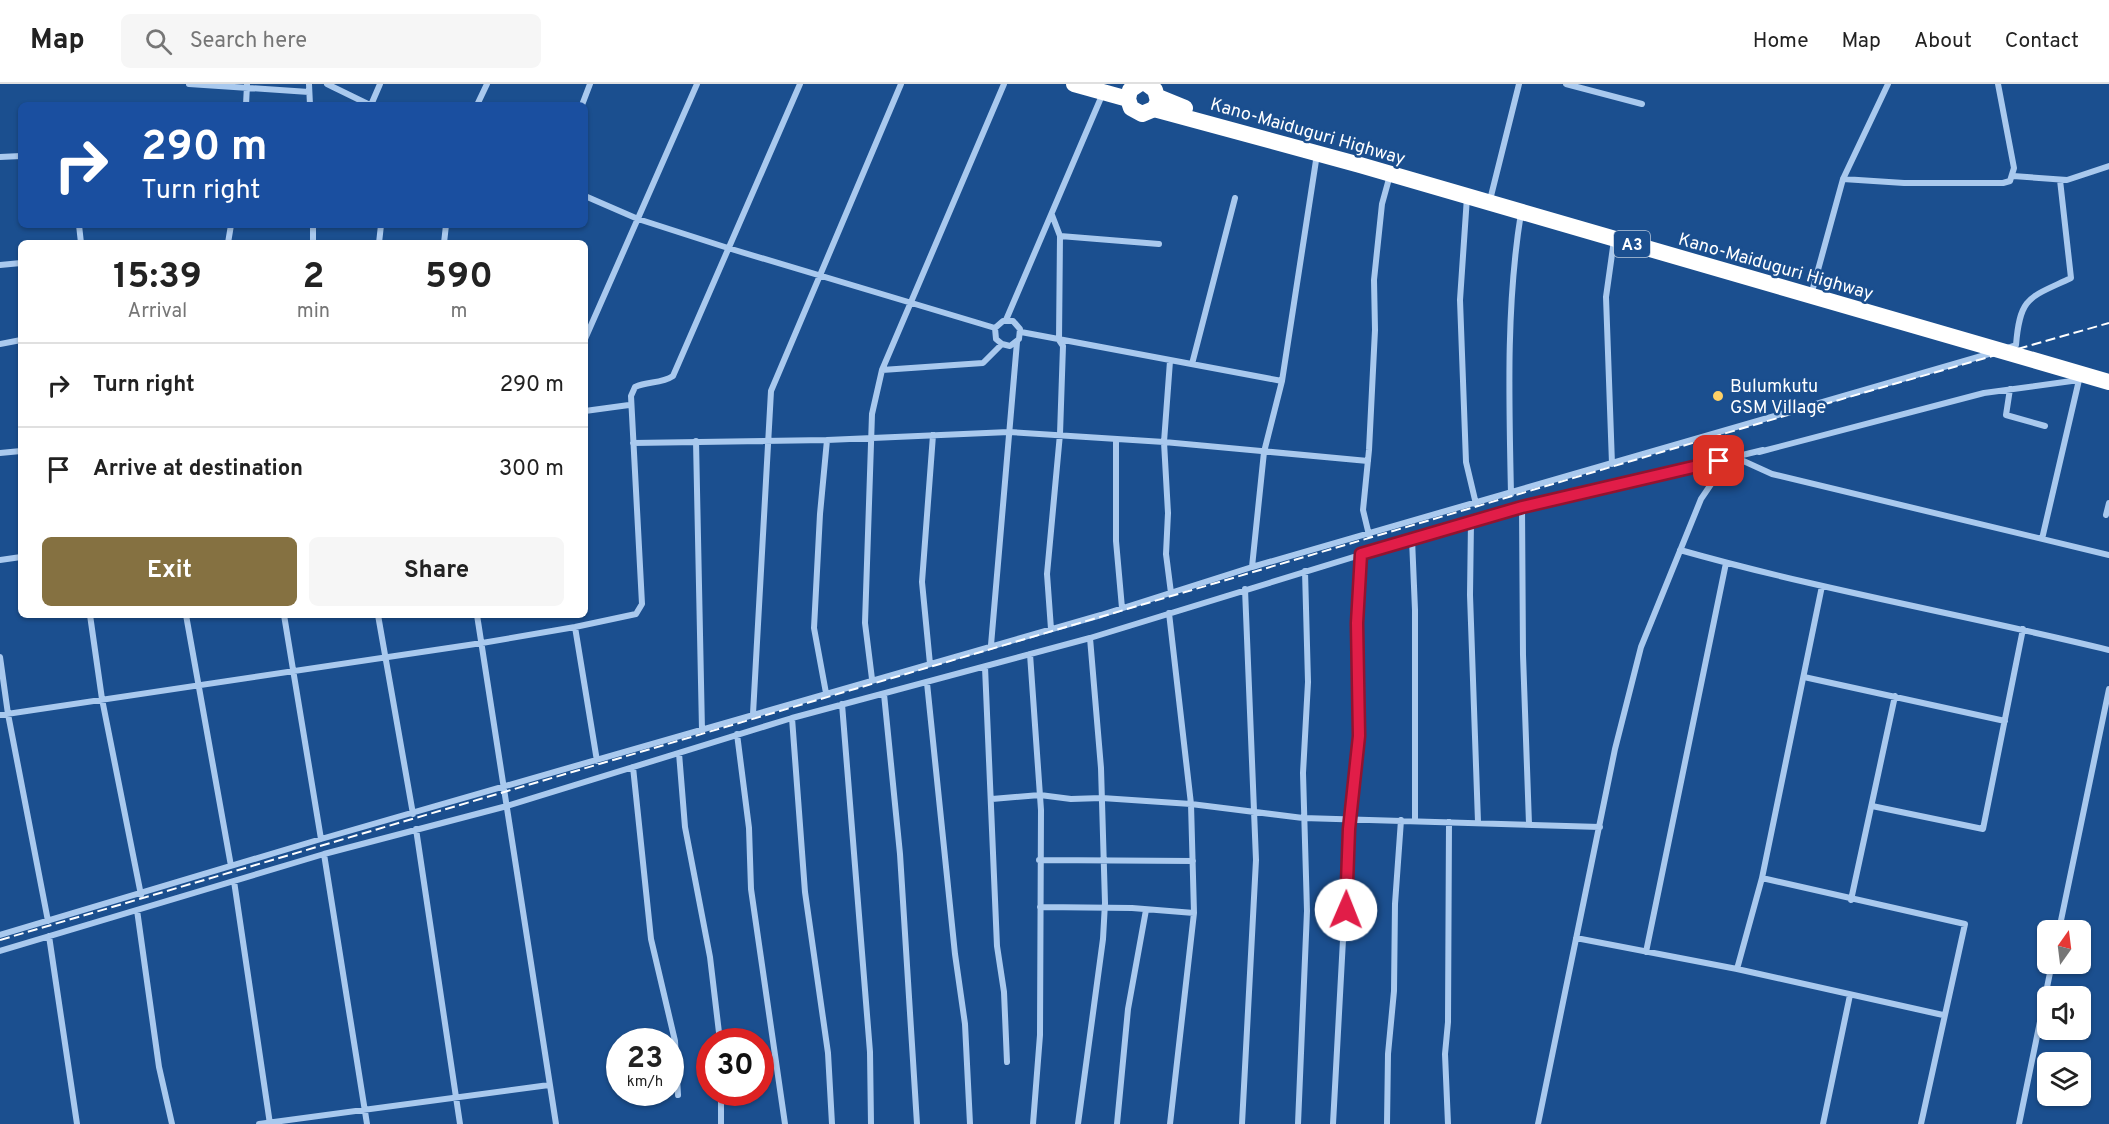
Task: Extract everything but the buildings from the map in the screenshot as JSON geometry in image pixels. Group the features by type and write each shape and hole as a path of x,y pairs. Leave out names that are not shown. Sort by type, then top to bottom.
{"highway":[{"name":"A3","path":"1074,84 1132,91 1131,108 1139,113 1156,103 1155,90 1147,84"},
{"name":"Kano-Maiduguri Highway","path":"1156,103 1317,153 1361,162 1390,174 2098,378"},
{"name":"Kano-Maiduguri Highway","path":"1156,103 1193,111 1361,162 1491,196 2016,345 2098,378"}],"street":[{"path":"189,84 247,86 309,92"},
{"path":"309,84 309,102"},
{"path":"327,84 364,102"},
{"path":"371,102 380,84"},
{"path":"478,102 487,84"},
{"path":"583,102 591,84"},
{"path":"588,332 697,84"},
{"path":"0,715 482,643 636,614 642,604 629,405 634,387 664,382 673,376 801,84"},
{"path":"753,714 771,391 901,84"},
{"path":"872,679 866,623 872,414 882,370 1004,84"},
{"path":"1491,196 1519,84"},
{"path":"1566,84 1642,104"},
{"path":"1813,288 1843,179 1888,84"},
{"path":"1998,84 2014,168 2013,176"},
{"path":"246,102 247,86"},
{"path":"1017,342 1010,346 1002,344 995,336 996,328 1006,320 1052,215 1103,88"},
{"path":"1252,567 1264,452 1282,381 1317,153"},
{"path":"0,157 18,156"},
{"path":"1843,179 1904,183 2003,183 2013,176 2060,180 2109,166"},
{"path":"1369,535 1363,510 1368,461 1376,260 1382,204 1390,174"},
{"path":"0,935 503,786 1051,629 1252,567 2000,351 2016,345 2022,308 2034,296 2071,278 2060,180"},
{"path":"1467,196 1460,300 1466,462 1476,504"},
{"path":"588,197 638,219 728,248 996,328"},
{"path":"1192,364 1235,198"},
{"path":"1511,494 1510,342 1514,256 1521,212"},
{"path":"1051,629 1047,574 1060,434 1062,346 1059,340 1060,236 1052,215"},
{"path":"1060,236 1159,244"},
{"path":"1612,464 1606,297 1614,238"},
{"path":"0,264 18,262"},
{"path":"1006,320 1016,323 1021,332 1282,381"},
{"path":"991,645 1017,342 1021,332"},
{"path":"0,344 18,341"},
{"path":"882,370 983,363 1002,344"},
{"path":"1170,361 1164,442 1168,513 1166,554 1171,593"},
{"path":"0,951 324,854 507,806 792,718 1090,638 1245,589 1522,507 2010,388 2098,378 2042,538"},
{"path":"2010,388 2005,413 2044,426"},
{"path":"588,411 629,405"},
{"path":"633,443 767,439 827,440 1009,432 1164,442 1368,461"},
{"path":"930,664 922,582 933,435"},
{"path":"1116,439 1116,541 1122,608"},
{"path":"826,693 814,628 820,514 827,440"},
{"path":"696,441 702,730"},
{"path":"1538,1124 1616,749 1641,647 1708,487 1720,471 1739,459 1763,450"},
{"path":"0,453 18,452"},
{"path":"1739,459 1772,474 2109,555"},
{"path":"2106,515 2109,503"},
{"path":"1522,507 1523,655 1529,824"},
{"path":"1471,521 1470,595 1478,822"},
{"path":"1412,539 1415,610 1415,821"},
{"path":"1680,550 1822,586 2109,650"},
{"path":"1333,1124 1350,818 1359,736 1357,623 1361,554"},
{"path":"0,560 18,557"},
{"path":"1646,952 1726,563"},
{"path":"1298,1124 1307,911 1303,818 1308,682 1305,571"},
{"path":"1737,969 1762,878 1822,586"},
{"path":"1242,1124 1256,860 1256,812 1245,589"},
{"path":"1169,613 1191,804 1194,913 1170,1124"},
{"path":"90,618 102,699 141,895"},
{"path":"187,618 231,866"},
{"path":"284,618 321,839"},
{"path":"378,618 413,814"},
{"path":"478,618 556,1124"},
{"path":"575,627 597,760"},
{"path":"1872,806 1983,829 2023,629"},
{"path":"1078,1124 1105,909 1102,798 1090,638"},
{"path":"1030,654 1040,795 1040,1035 1033,1124"},
{"path":"0,657 8,714 48,921"},
{"path":"986,667 997,946 1004,992 1007,1062"},
{"path":"1804,677 2005,721"},
{"path":"927,683 955,954 965,1024 970,1124"},
{"path":"2061,920 2109,689"},
{"path":"884,694 900,854 917,1124"},
{"path":"1851,900 1895,696"},
{"path":"842,704 870,1053 871,1124"},
{"path":"792,718 805,892 828,1053 832,1124"},
{"path":"738,734 752,889 785,1124"},
{"path":"679,753 685,827 710,957 718,1028"},
{"path":"633,767 651,939 672,1028"},
{"path":"992,799 1040,795 1071,799 1102,798 1191,804 1303,818 1600,827"},
{"path":"1387,1124 1388,1054 1394,991 1395,904 1401,820"},
{"path":"1448,1124 1445,1054 1448,1023 1449,822"},
{"path":"416,829 460,1124"},
{"path":"324,854 367,1124"},
{"path":"1039,860 1193,861"},
{"path":"1762,878 1965,924 1943,1015 1921,1124"},
{"path":"234,881 270,1123"},
{"path":"1040,907 1194,913"},
{"path":"137,910 159,1066 172,1124"},
{"path":"1117,1124 1128,1009 1146,910"},
{"path":"49,936 77,1124"},
{"path":"1576,938 1737,969 1943,1015"},
{"path":"2019,1124 2050,974"},
{"path":"1823,1124 1850,995"},
{"path":"259,1124 549,1085"},
{"path":"721,1106 721,1124"}],"railway":[{"path":"0,940 1873,390 2109,323"}],"place":[{"name":"Bulumkutu GSM Village","path":"1718,396"}],"route":[{"path":"1346,910 1349,829 1359,736 1357,623 1361,554 1522,507 1719,461"}]}
